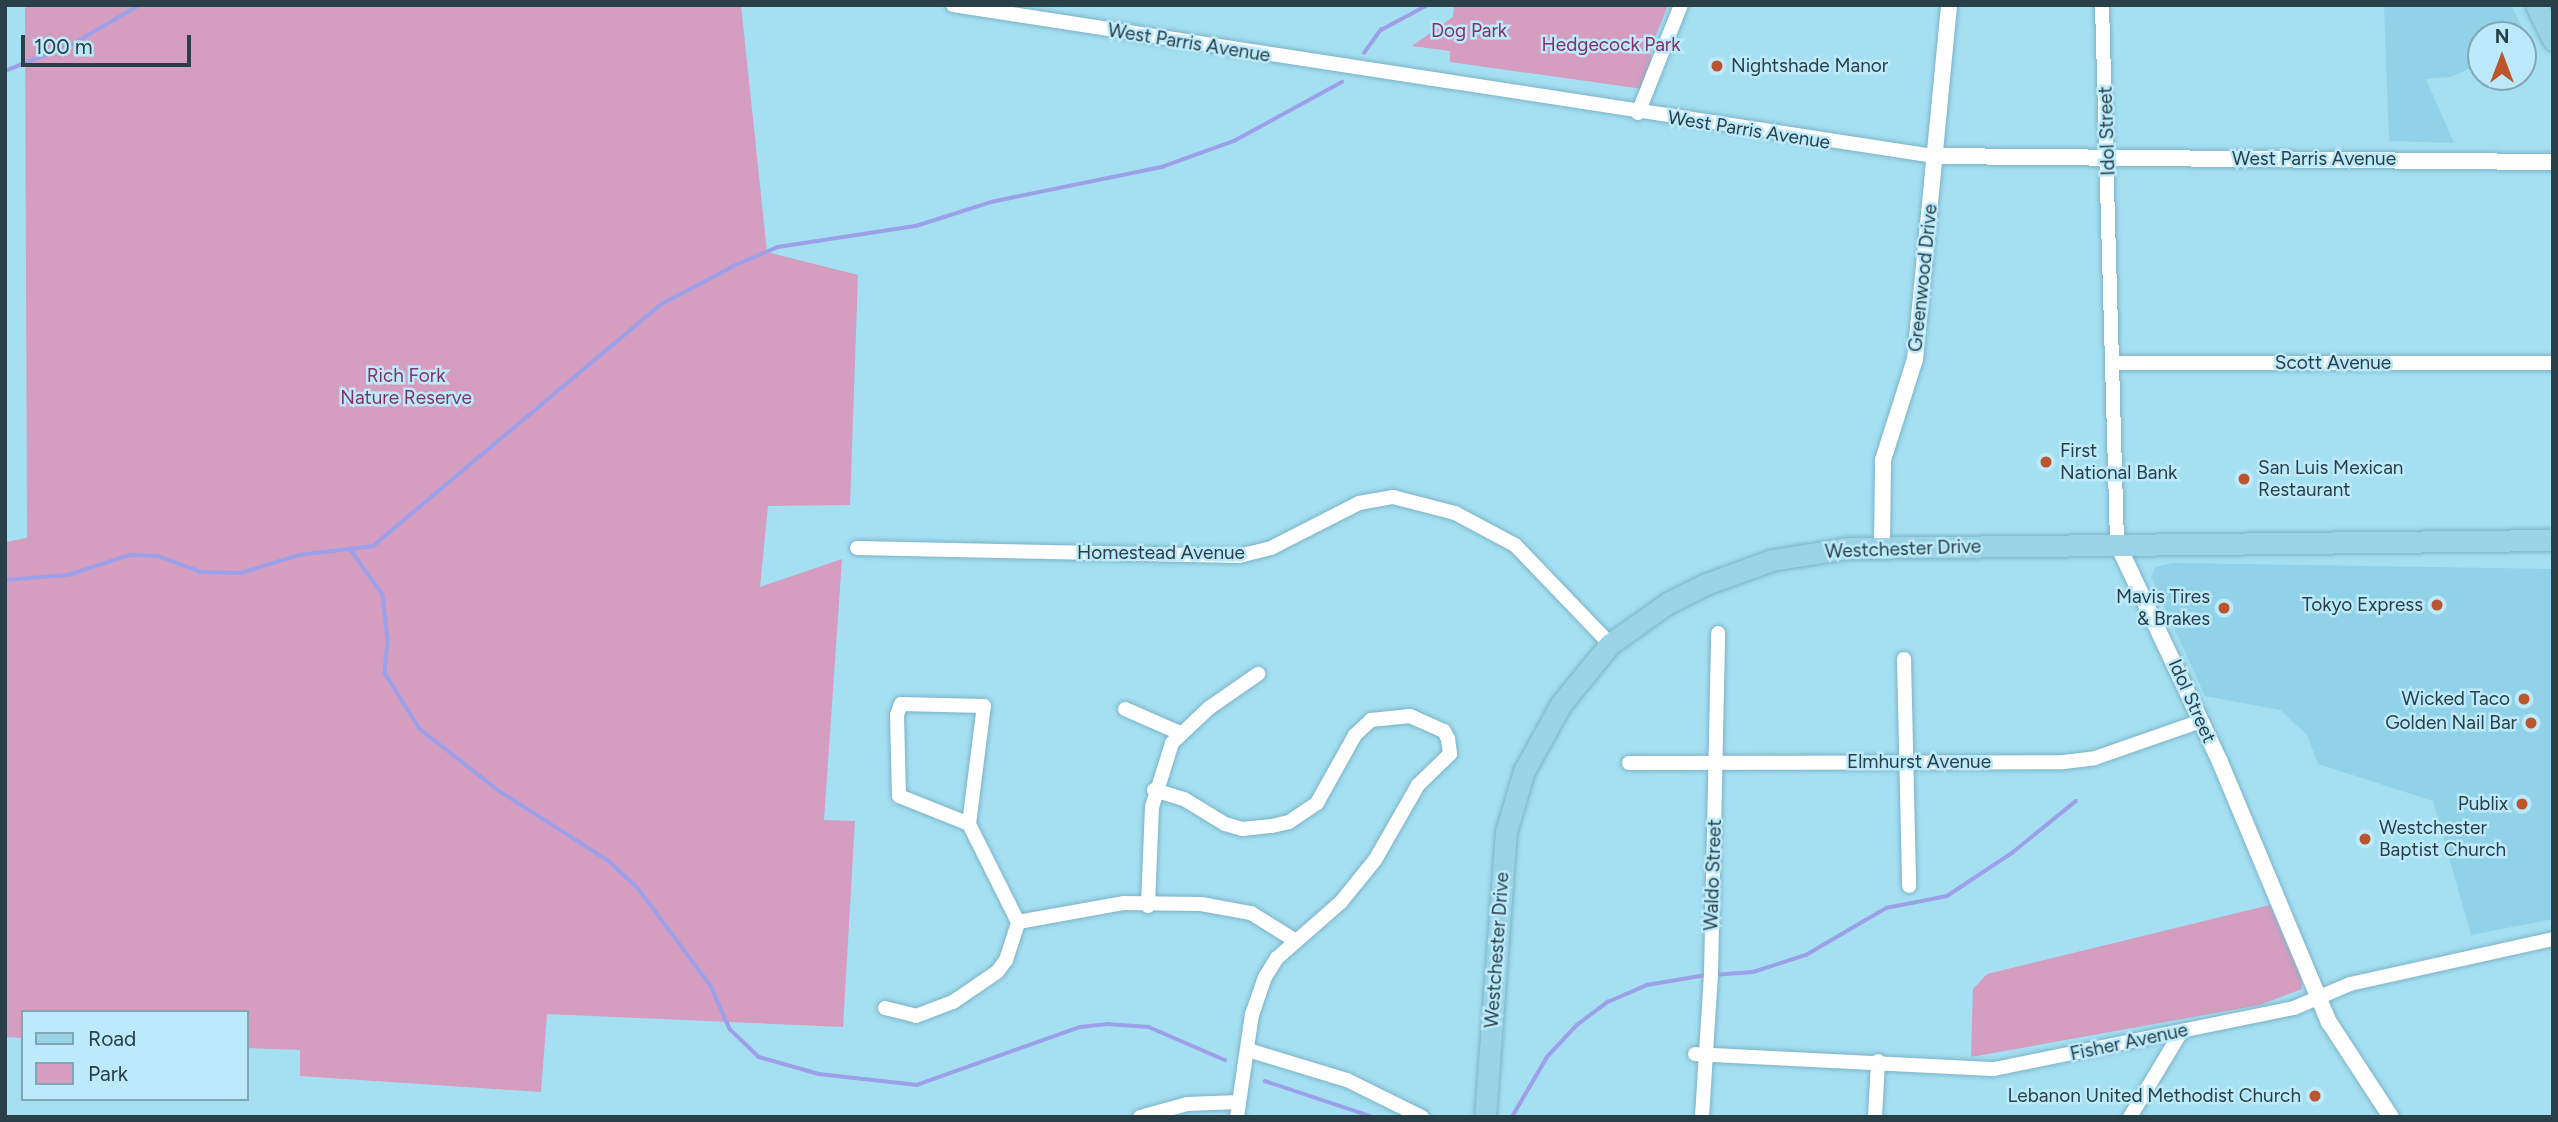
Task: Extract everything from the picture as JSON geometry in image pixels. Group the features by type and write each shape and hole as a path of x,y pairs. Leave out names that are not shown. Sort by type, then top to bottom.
{"main road":[{"path":"2536,5 2553,40"},
{"name":"Westchester Drive","path":"1485,1117 1506,832 1524,771 1561,704 1610,644 1668,603 1739,571 1814,552 1882,546 2553,540"}],"street":[{"name":"West Parris Avenue","path":"953,5 1638,113 1934,156 2553,162"},
{"path":"1638,113 1681,5"},
{"name":"Greenwood Drive","path":"1882,546 1880,482 1915,359 1949,5"},
{"name":"Idol Street","path":"2102,5 2109,158 2117,543 2201,721 2319,999 2341,1042 2391,1117"},
{"name":"Scott Avenue","path":"2113,363 2553,363"},
{"name":"Homestead Avenue","path":"857,548 1239,556 1271,548 1359,503 1397,498 1455,513 1515,545 1610,644"},
{"name":"Waldo Street","path":"1702,1117 1701,1055 1717,761 1718,633"},
{"path":"1904,659 1903,762 1909,886"},
{"path":"1148,906 1154,790 1180,733 1258,674"},
{"path":"885,1008 916,1016 953,1002 997,972 1006,960 1017,922 969,824 984,706 901,704 897,715 899,796 969,824"},
{"path":"1125,709 1180,733"},
{"path":"1140,1117 1187,1104 1238,1109 1258,994 1277,957 1341,902 1375,860 1418,785 1447,758 1450,749 1444,731 1410,716 1371,720 1355,735 1317,803 1289,822 1272,826 1242,829 1225,824 1184,799 1154,790"},
{"name":"Elmhurst Avenue","path":"1629,763 2080,761 2201,721"},
{"path":"1017,922 1124,902 1148,906 1201,904 1251,914 1296,941"},
{"name":"Fisher Avenue","path":"1701,1055 1878,1061 1994,1069 2181,1032 2319,999 2350,984 2553,939"},
{"path":"2130,1117 2181,1032"},
{"path":"1248,1050 1347,1080 1422,1117"},
{"path":"1875,1117 1878,1061"}],"shaded area":[{"path":"2384,5 2511,5 2519,21 2467,21 2467,70 2451,77 2426,79 2454,143 2389,141"},
{"path":"2174,563 2553,569 2553,919 2471,935 2433,801 2318,764 2307,735 2280,710 2205,696 2151,577 2155,567"}],"green space":[{"name":"Rich Fork Nature Reserve","path":"25,5 741,5 767,252 858,275 850,505 768,506 760,587 842,559 824,820 855,821 843,1027 547,1014 541,1092 300,1076 300,1050 248,1048 248,1010 21,1010 21,1038 5,1037 5,542 27,538"},
{"name":"Hedgecock Park","path":"1454,5 1668,5 1651,48 1650,90 1450,62 1450,51 1412,46 1453,17"},
{"path":"2270,905 2301,978 2302,989 2260,1005 1971,1057 1973,989 1987,974"}],"waterway":[{"path":"5,71 71,45 140,5"},
{"path":"1364,53 1381,30 1428,5"},
{"path":"5,580 68,575 130,555 158,556 201,572 241,573 299,555 373,546 660,305 736,265 778,247 916,226 991,202 1162,167 1234,141 1342,82"},
{"path":"351,550 383,595 388,640 385,673 420,729 498,790 609,861 638,888 711,986 730,1029 759,1057 819,1074 917,1085 1080,1027 1107,1024 1149,1027 1225,1060"},
{"path":"1713,975 1753,972 1806,955 1886,908 1947,896 2012,853 2076,801"},
{"path":"1512,1117 1547,1057 1577,1025 1608,1002 1647,985 1706,975"},
{"path":"1265,1081 1373,1117"}],"place":[{"name":"Nightshade Manor","path":"1717,66"},
{"name":"First National Bank","path":"2046,462"},
{"name":"San Luis Mexican Restaurant","path":"2244,479"},
{"name":"Tokyo Express","path":"2437,605"},
{"name":"Mavis Tires & Brakes","path":"2224,608"},
{"name":"Wicked Taco","path":"2524,699"},
{"name":"Golden Nail Bar","path":"2531,723"},
{"name":"Publix","path":"2522,804"},
{"name":"Westchester Baptist Church","path":"2365,839"},
{"name":"Lebanon United Methodist Church","path":"2315,1096"}],"park label":[{"name":"Dog Park","path":"1469,31"}]}
